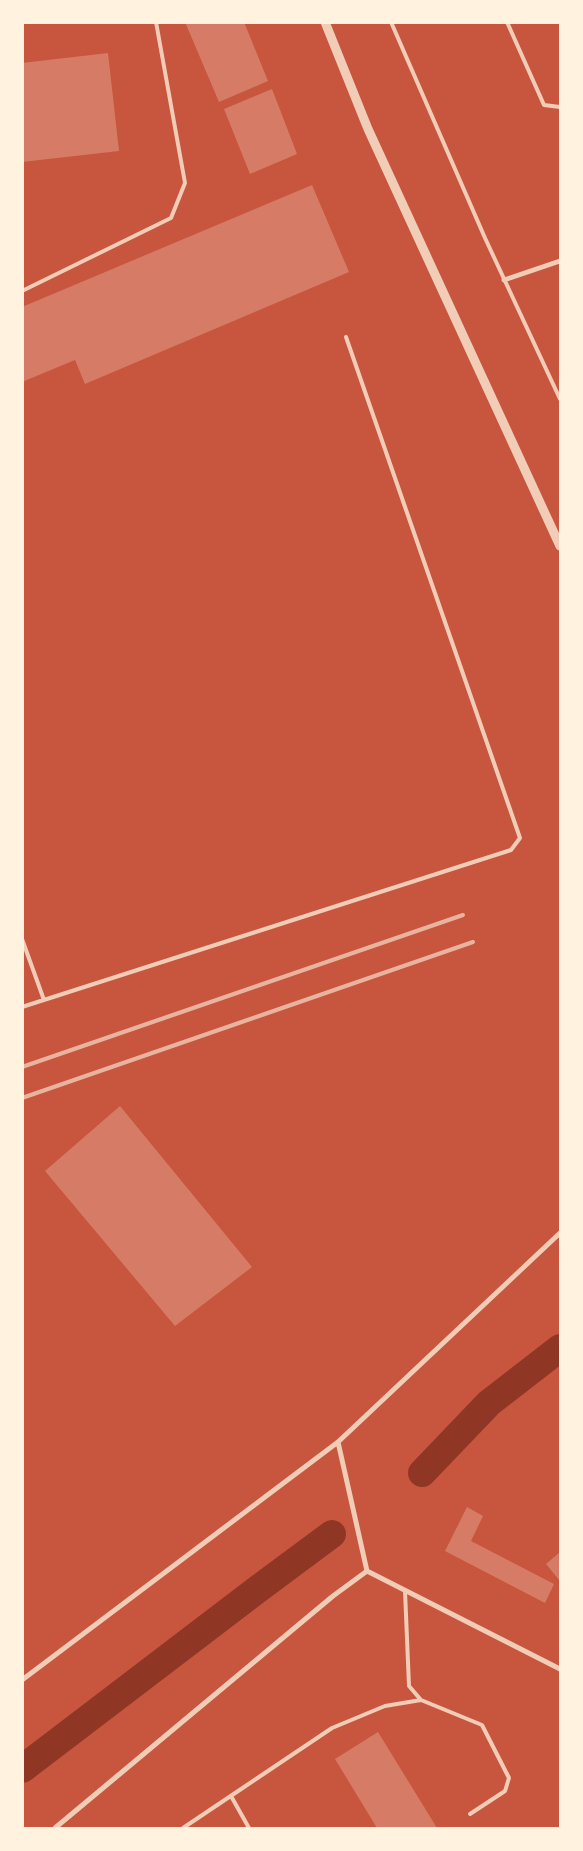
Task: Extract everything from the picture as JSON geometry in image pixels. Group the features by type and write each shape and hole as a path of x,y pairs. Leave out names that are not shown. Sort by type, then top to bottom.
{"street":[{"path":"325,22 368,129 560,546"},
{"path":"504,280 560,261"},
{"path":"22,1680 338,1442 560,1233"},
{"path":"338,1442 367,1571 560,1668"},
{"path":"55,1828 333,1596 367,1571"}],"lane":[{"path":"22,291 171,218 185,183 156,22"},
{"path":"391,22 504,280 560,399"},
{"path":"507,22 544,105 560,107"},
{"path":"22,1007 511,850 520,838 346,337"},
{"path":"22,939 44,1000"},
{"path":"405,1591 408,1686 421,1700 482,1724 508,1778 505,1791 470,1814"},
{"path":"183,1828 332,1728 385,1706 421,1700"},
{"path":"231,1796 249,1828"}],"building":[{"path":"185,22 244,22 268,81 219,102"},
{"path":"108,53 119,151 22,162 22,63"},
{"path":"272,89 297,154 250,174 224,109"},
{"path":"312,185 349,272 85,384 75,360 22,382 22,307"},
{"path":"120,1106 252,1267 175,1326 45,1171"},
{"path":"467,1507 483,1516 471,1541 554,1584 545,1603 445,1551"},
{"path":"560,1552 560,1581 546,1564"},
{"path":"378,1732 437,1828 377,1828 335,1759"}],"waterway":[{"path":"422,1473 489,1403 560,1348"},
{"path":"22,1769 332,1534"}],"railway":[{"path":"22,1067 463,915"},
{"path":"22,1098 473,942"}]}
